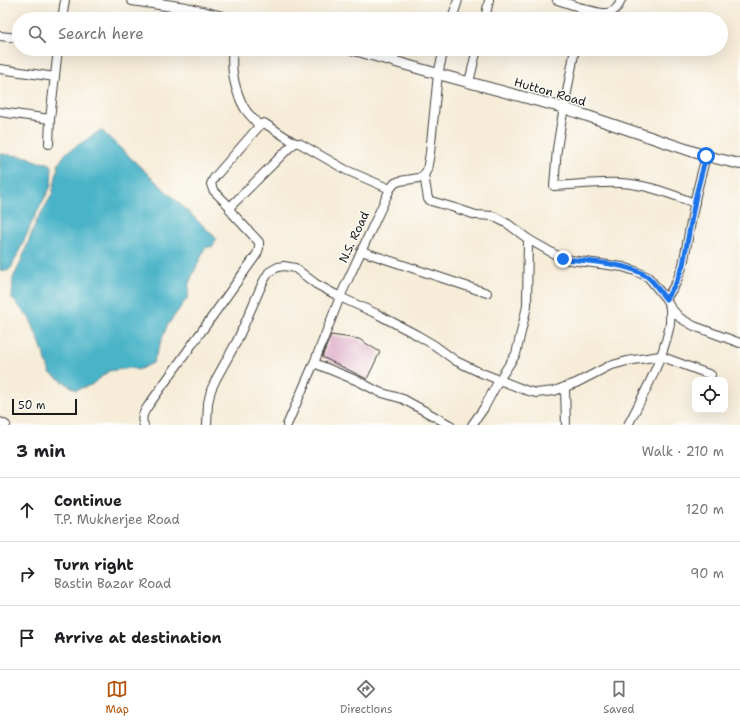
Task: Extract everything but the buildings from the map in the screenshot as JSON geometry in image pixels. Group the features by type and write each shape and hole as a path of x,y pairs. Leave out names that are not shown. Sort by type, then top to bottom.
{"street":[{"path":"63,12 65,0"},
{"path":"132,0 187,4 210,12"},
{"path":"454,12 458,0"},
{"path":"486,12 489,0"},
{"path":"558,0 594,12"},
{"path":"610,12 615,10 620,4 621,0"},
{"path":"582,12 583,8"},
{"path":"0,36 12,37"},
{"path":"49,144 50,119 57,56"},
{"path":"232,56 236,89 246,110 259,126"},
{"name":"Hutton Road","path":"375,56 564,108 706,156 740,164"},
{"path":"141,424 143,413 260,248 259,242 233,214 230,207 213,190 211,184 214,178 259,126 264,123 295,143 299,142 346,170 390,189 395,183 400,181 419,178 424,175 429,164 438,74 442,56"},
{"path":"469,82 475,56"},
{"path":"574,56 557,148 554,186 619,183 637,185 652,188 695,203"},
{"path":"0,69 55,77"},
{"path":"0,112 50,119"},
{"path":"230,207 295,143"},
{"path":"666,299 678,278 683,265 696,195 706,156"},
{"path":"424,175 428,199 431,201 476,215 493,216 508,224 528,239 563,259 623,266 635,271 648,277 680,318 694,326 740,343"},
{"name":"N.S. Road","path":"287,425 314,363 340,297 390,189"},
{"path":"472,425 484,408 499,380 516,354 527,306 528,239"},
{"path":"361,251 487,294"},
{"path":"207,425 208,404 211,390 237,341 263,282 269,272 278,266 295,268 316,284 417,335 456,361 479,372 536,393 554,391 565,387 589,377 609,366 627,361 660,356 711,376"},
{"path":"628,425 660,356 669,329 670,307"},
{"path":"314,363 358,381 379,392 404,399 450,425"},
{"path":"565,387 566,425"},
{"path":"0,422 6,425"}],"water":[{"path":"101,130 216,238 213,246 205,248 189,283 188,297 167,326 153,363 138,370 131,368 109,371 91,385 76,390 50,373 30,319 12,298 13,278 36,222 52,195 59,163 66,153"},
{"path":"0,154 28,157 38,162 48,163 52,166 51,186 33,220 11,268 7,271 0,270"}],"route":[{"path":"563,259 623,266 648,277 666,299 676,283 683,265 696,195 706,156"}]}
